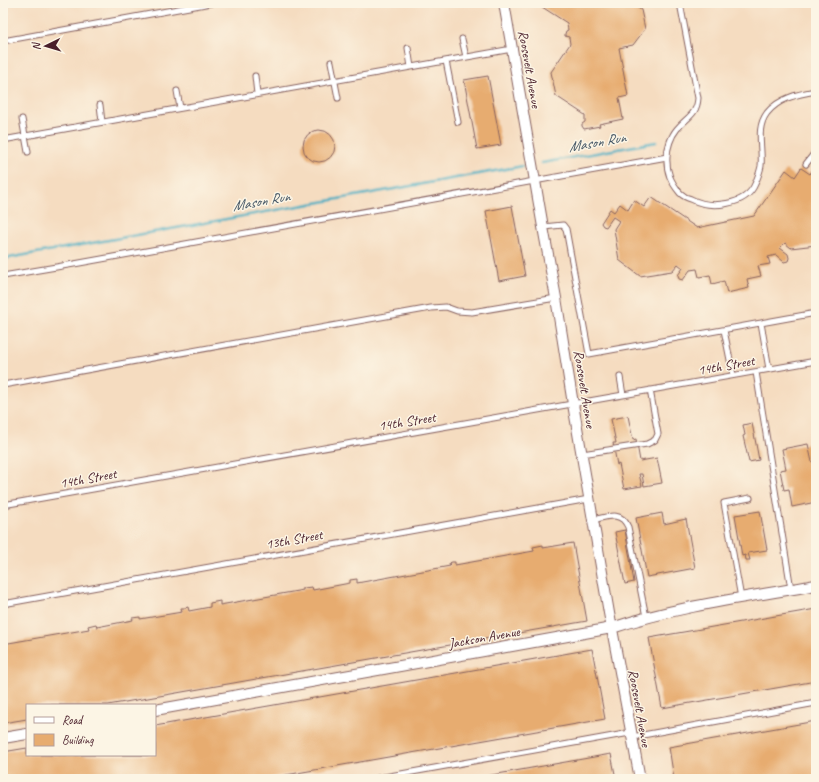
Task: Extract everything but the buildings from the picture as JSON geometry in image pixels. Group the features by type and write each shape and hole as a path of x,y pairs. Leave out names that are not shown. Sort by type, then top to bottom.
{"street":[{"name":"Roosevelt Avenue","path":"504,3 536,181 589,499 640,779"},
{"name":"Jackson Avenue","path":"156,710 612,628 646,617 816,585"},
{"path":"3,738 26,734"}],"lane":[{"path":"3,41 211,3"},
{"path":"680,3 698,98 698,106 691,116 676,129 671,137 667,157 668,175 681,195 710,205 724,205 750,192 755,184 760,167 760,132 763,121 768,112 782,100 816,91"},
{"path":"462,39 466,57"},
{"path":"408,48 411,67"},
{"path":"3,140 512,49"},
{"path":"446,61 458,122"},
{"path":"331,62 338,98"},
{"path":"255,76 258,94"},
{"path":"177,90 180,108"},
{"path":"100,105 102,122"},
{"path":"22,119 28,152"},
{"path":"806,164 816,151"},
{"path":"3,276 667,157"},
{"path":"543,227 563,225 566,229 589,354 816,313"},
{"path":"3,385 431,308 446,307 457,311 472,312 556,298"},
{"path":"761,323 769,369"},
{"path":"724,330 733,375"},
{"name":"14th Street","path":"3,505 346,443 816,361"},
{"path":"756,372 791,589"},
{"path":"620,377 623,395"},
{"path":"582,454 647,444 655,440 658,434 650,390"},
{"path":"741,598 724,502 750,498"},
{"name":"13th Street","path":"3,604 589,499"},
{"path":"593,520 613,516 620,517 625,520 628,527 646,617"},
{"path":"373,779 816,703"}],"waterway":[{"name":"Mason Run","path":"542,163 656,142"},
{"name":"Mason Run","path":"3,259 523,166"}]}
